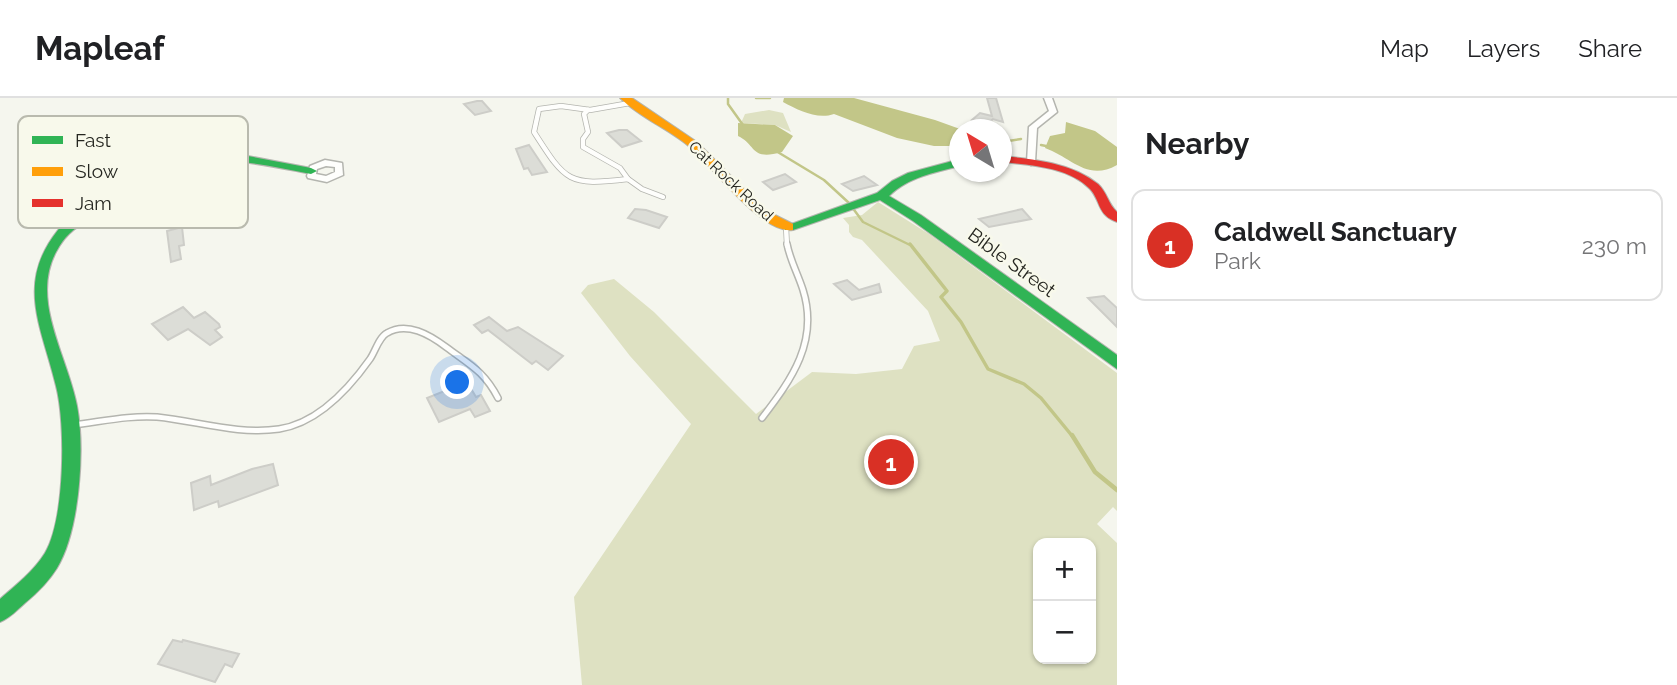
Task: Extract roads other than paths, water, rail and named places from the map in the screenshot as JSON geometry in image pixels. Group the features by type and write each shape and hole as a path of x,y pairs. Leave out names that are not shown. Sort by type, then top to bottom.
{"street":[{"path":"1031,162 1033,127 1053,112 1048,98"},
{"name":"Cat Rock Road","path":"627,100 682,134 765,217 786,227 792,228 881,196 896,183 912,175 949,165"},
{"path":"248,159 311,171"},
{"path":"1012,160 1064,170 1096,188 1104,207 1117,218"},
{"name":"Bible Street","path":"881,196 917,218 1117,363"},
{"path":"0,612 39,577 58,548 67,482 69,407 37,293 44,262 66,228"}],"lane":[{"path":"627,100 587,110 560,104 539,109 534,132 558,169 573,181 590,184 628,179"},
{"path":"587,110 584,114 588,132 583,139 583,147 618,166 626,172 628,179 642,189 663,197"},
{"path":"762,418 796,374 805,351 808,322 806,301 788,254 786,227"},
{"path":"70,425 153,417 223,429 255,431 296,424 318,414 340,396 386,333 399,329 418,330 434,338 488,378 498,398"}],"waterway":[{"path":"728,98 728,104 743,125"},
{"path":"756,98 770,98"},
{"path":"1012,140 1021,139"},
{"path":"1041,145 1046,146"},
{"path":"776,151 824,180 849,203 863,222 911,246"},
{"path":"911,246 947,291 941,297 961,322 988,369 1024,384 1041,398 1073,437"},
{"path":"1072,435 1095,472 1117,490"}],"place":[{"name":"Caldwell Sanctuary","path":"891,462"}]}
